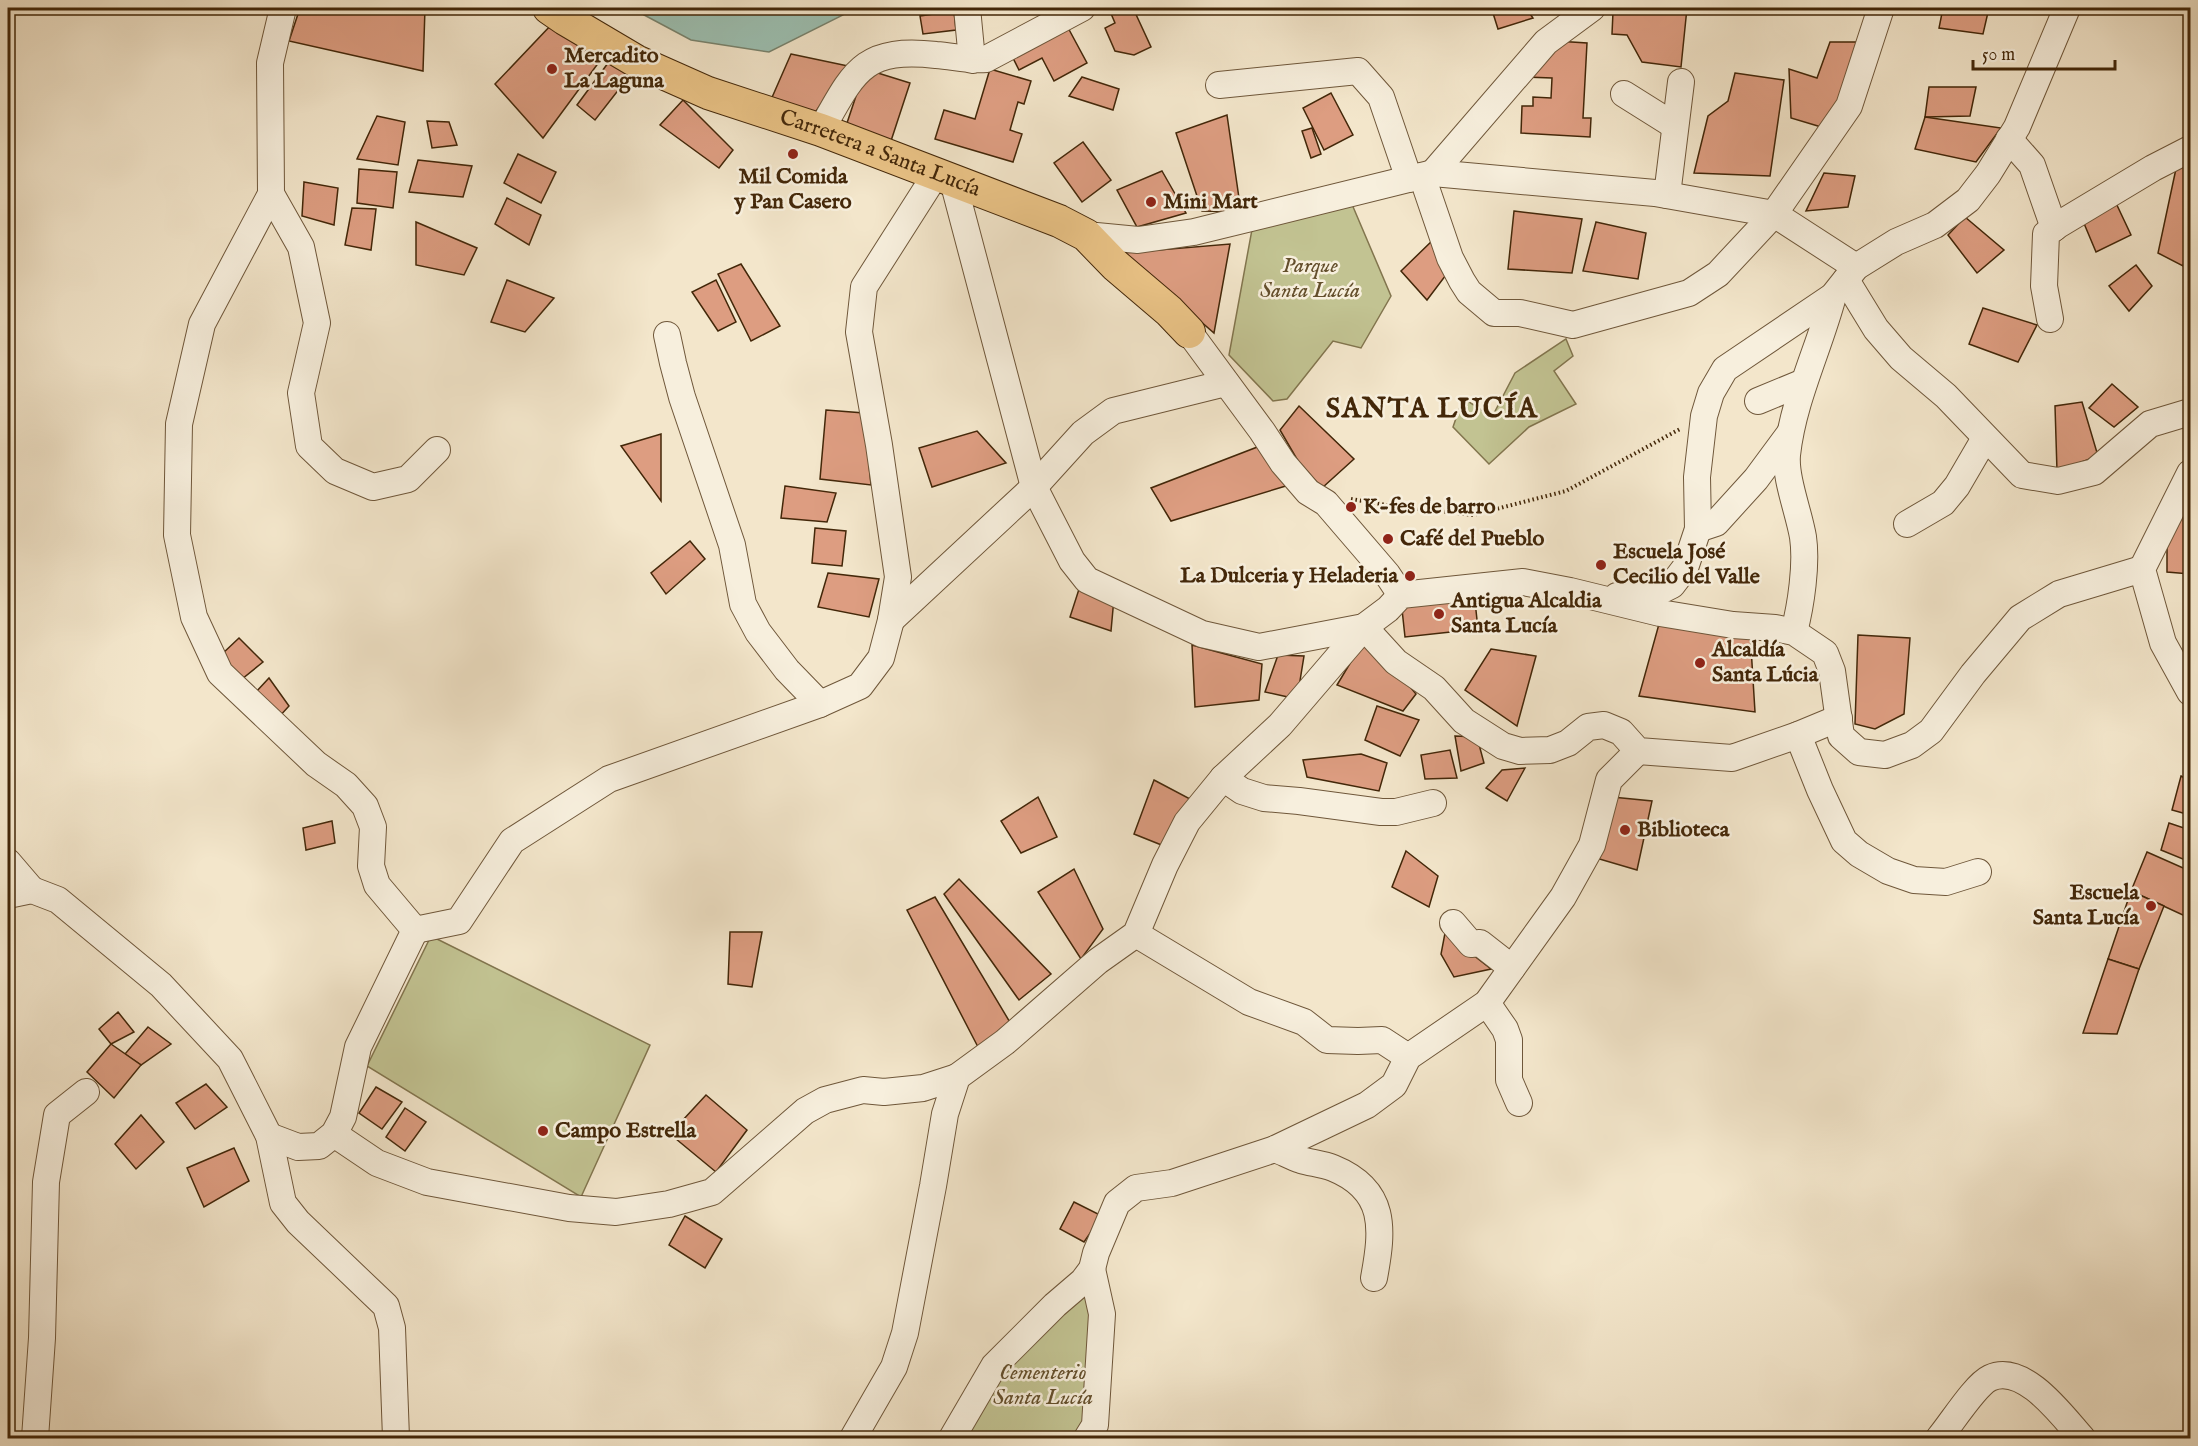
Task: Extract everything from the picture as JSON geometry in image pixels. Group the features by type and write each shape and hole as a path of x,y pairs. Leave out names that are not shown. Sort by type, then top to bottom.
{"main road":[{"name":"Carretera a Santa Lucía","path":"549,8 636,61 708,93 821,130 1059,221 1086,235 1115,265 1189,332"}],"street":[{"path":"283,8 270,63 271,194 202,324 180,424 177,535 194,617 220,673 316,764 346,784 365,806 373,827 371,866 377,885 415,930"},
{"path":"967,8 972,60"},
{"path":"821,130 848,82 864,67 882,56 921,53 972,60 986,59 1082,8"},
{"path":"1421,176 1546,42 1592,8"},
{"path":"1219,85 1358,71 1381,97 1421,176 1450,258 1469,292 1494,313 1520,313 1573,325 1689,293 1718,274 1774,214 1849,106 1881,8"},
{"path":"1599,598 1658,592 1672,585 1685,568 1698,530 1697,477 1704,416 1711,393 1725,369 1896,242 1935,225 1968,200 1988,174 2017,127 2067,8"},
{"path":"1667,195 1681,82"},
{"path":"1624,94 1675,126"},
{"path":"2009,139 2032,165 2054,228"},
{"path":"2050,319 2044,286 2046,234 2154,168 2190,149"},
{"path":"1086,235 1138,240 1194,232 1421,176 1667,195 1774,214 1845,281 1876,329 1901,358 1946,396 2022,475 2058,481 2094,472 2150,424 2190,412"},
{"path":"415,930 459,921 512,841 609,779 820,704 860,686 881,658 891,620 898,577 879,445 859,332 864,286 945,178"},
{"path":"945,178 1034,487 1072,561 1087,580 1202,634 1259,647 1364,627"},
{"path":"271,194 301,247 317,323 301,393 309,446 335,471 373,487 408,479 437,450"},
{"path":"1794,632 1802,602 1803,539 1787,458 1804,382 1845,281"},
{"path":"1189,332 1283,463 1308,492 1326,503 1401,595"},
{"path":"668,335 682,397 732,545 743,604 758,632 781,663 820,704"},
{"path":"1758,401 1804,382"},
{"path":"891,620 1034,487 1083,433 1113,411 1226,383"},
{"path":"1698,530 1716,523 1756,479 1792,430"},
{"path":"1907,524 1943,503 1957,486 1985,438"},
{"path":"2190,473 2142,568 2163,643 2190,692"},
{"path":"334,1134 377,1163 427,1182 569,1208 616,1212 669,1204 712,1192 805,1111 825,1100 863,1090 885,1092 923,1088 957,1077 1005,1042 1098,961 1136,934 1165,865 1187,822 1223,778 1280,724 1364,627 1388,609 1401,595 1523,582 1660,613 1794,632 1825,653 1832,671 1841,736 1859,752 1885,755 1912,745 1931,731 1973,674 2020,618 2059,594 2142,568"},
{"path":"1364,627 1396,662 1434,688 1464,721 1503,746 1521,751 1550,750 1568,742 1588,727 1604,725 1621,732 1638,751 1732,758 1839,718"},
{"path":"1798,735 1844,841 1859,854 1888,871 1914,880 1946,882 1977,872"},
{"path":"952,1438 994,1366 1055,1305 1083,1281 1092,1269 1096,1253 1118,1203 1136,1188 1172,1183 1275,1149 1367,1105 1394,1085 1408,1057 1487,1003 1563,897 1592,845 1609,780 1638,751"},
{"path":"1223,778 1242,790 1264,798 1381,812 1396,812 1433,803"},
{"path":"8,862 20,893 58,900 160,985 230,1059 269,1136 283,1203 298,1222 386,1306 392,1328 396,1438"},
{"path":"1453,923 1471,944 1480,943 1512,968"},
{"path":"269,1136 298,1147 319,1146 334,1134 343,1117 358,1047 415,930"},
{"path":"1136,934 1249,1002 1304,1022 1327,1040 1382,1040 1408,1057"},
{"path":"1487,1003 1505,1029 1509,1040 1509,1080 1519,1103"},
{"path":"853,1438 894,1367 905,1333 945,1114 957,1077"},
{"path":"35,1438 42,1338 46,1182 57,1115 86,1092"},
{"path":"1275,1149 1300,1160 1333,1168 1355,1181 1373,1201 1380,1223 1374,1278"},
{"path":"1088,1438 1095,1425 1102,1314 1092,1269"},
{"path":"1940,1438 1977,1388 1991,1377 2010,1376 2026,1382 2049,1400 2082,1438"}],"path":[{"path":"1308,492 1393,506 1473,515 1566,491 1704,416"}],"green space":[{"name":"Parque Santa Lucía","path":"1351,202 1391,296 1361,348 1333,341 1287,399 1273,401 1229,355 1253,224"},
{"path":"1566,339 1573,356 1554,371 1576,404 1529,427 1489,464 1453,427 1463,398 1492,417 1515,373"},
{"name":"Campo Estrella","path":"431,936 650,1045 581,1197 367,1066"},
{"name":"Cementerio Santa Lucía","path":"1083,1281 1100,1315 1085,1438 948,1438"}],"shaded area":[{"path":"631,8 849,8 843,15 769,52 691,40"}],"building":[{"path":"300,8 425,8 423,71 289,41"},
{"path":"1133,8 1151,47 1134,55 1115,51 1105,28 1115,23 1109,9"},
{"path":"1303,8 1323,8 1306,14"},
{"path":"1526,8 1533,18 1498,29 1492,10"},
{"path":"1616,8 1687,8 1681,67 1642,62 1627,35 1612,34 1613,12"},
{"path":"1943,8 1989,8 1983,34 1939,28"},
{"path":"954,11 956,30 923,34 920,16"},
{"name":"Mercadito La Laguna","path":"553,23 605,54 543,138 495,84"},
{"path":"1066,24 1087,63 1054,81 1042,58 1019,70 1011,54"},
{"path":"1556,41 1587,43 1583,118 1591,118 1590,137 1521,133 1522,106 1533,106 1533,97 1551,98 1552,78 1525,77"},
{"path":"1830,42 1866,42 1828,129 1791,118 1789,69 1817,78"},
{"path":"791,54 848,66 814,114 770,102"},
{"path":"611,59 634,70 595,120 577,105"},
{"path":"865,69 910,83 888,150 847,123"},
{"path":"990,69 1031,81 1024,104 1018,102 1010,130 1022,134 1013,162 935,139 944,110 975,119"},
{"path":"1735,73 1784,80 1770,176 1694,173 1708,116 1728,101"},
{"path":"1082,77 1119,89 1113,110 1069,96"},
{"path":"1929,87 1976,87 1970,116 1925,117"},
{"path":"1331,93 1353,135 1324,150 1303,108"},
{"path":"683,100 733,150 719,168 660,125"},
{"path":"1227,115 1241,212 1202,211 1176,133"},
{"path":"377,116 405,122 398,165 357,159"},
{"path":"1925,117 2001,128 1976,162 1915,149"},
{"path":"427,121 449,122 457,145 432,148"},
{"path":"1312,128 1321,154 1311,158 1302,131"},
{"path":"1083,142 1111,180 1082,202 1054,163"},
{"path":"518,154 556,172 541,203 504,183"},
{"path":"418,160 472,166 463,197 409,192"},
{"path":"2177,164 2190,167 2190,242 2183,266 2158,253"},
{"path":"359,169 397,172 393,208 357,203"},
{"name":"Mini Mart","path":"1162,171 1186,213 1137,227 1117,190"},
{"path":"1824,173 1855,176 1848,207 1806,211"},
{"path":"304,182 338,188 334,225 302,216"},
{"path":"507,198 541,215 529,245 495,224"},
{"path":"2115,201 2131,235 2096,252 2083,221"},
{"path":"352,208 376,209 371,250 345,245"},
{"path":"1514,211 1582,219 1572,273 1508,269"},
{"path":"1965,217 2004,250 1977,273 1948,235"},
{"path":"416,222 477,248 464,275 416,265"},
{"path":"1596,222 1646,233 1638,279 1583,271"},
{"path":"1434,239 1449,271 1427,300 1401,271"},
{"path":"1230,244 1214,333 1122,253"},
{"path":"741,264 780,326 751,341 718,274"},
{"path":"2136,265 2152,286 2129,311 2109,286"},
{"path":"507,280 554,298 525,332 491,322"},
{"path":"716,280 736,322 718,331 692,292"},
{"path":"1983,308 2037,325 2018,362 1969,344"},
{"path":"2112,384 2138,407 2114,427 2089,408"},
{"path":"2082,402 2098,456 2057,471 2055,406"},
{"path":"1299,406 1354,459 1322,488 1298,461 1280,430"},
{"path":"826,410 864,413 871,485 820,479"},
{"path":"977,431 1006,463 932,487 919,448"},
{"path":"661,434 661,501 621,446"},
{"path":"1260,446 1289,485 1171,521 1151,488"},
{"path":"785,486 836,493 827,522 781,518"},
{"path":"2190,499 2190,574 2167,572 2167,535"},
{"path":"815,528 846,531 842,566 812,563"},
{"path":"690,541 705,559 666,594 651,573"},
{"path":"828,573 879,579 869,617 818,607"},
{"path":"1081,583 1114,598 1111,631 1070,617"},
{"name":"Antigua Alcaldia Santa Lucía","path":"1474,592 1478,629 1405,637 1401,600"},
{"name":"Alcaldía Santa Lúcia","path":"1659,624 1750,631 1755,712 1639,696"},
{"path":"1367,635 1416,694 1403,711 1337,685"},
{"path":"1858,635 1910,638 1904,714 1875,729 1855,724"},
{"path":"239,638 263,662 242,679 221,655"},
{"path":"1192,645 1262,664 1259,700 1195,707"},
{"path":"1491,649 1536,656 1517,726 1465,690"},
{"path":"1278,655 1304,656 1297,699 1265,692"},
{"path":"269,678 289,706 279,717 255,693"},
{"path":"1377,706 1419,720 1400,756 1365,740"},
{"path":"1455,736 1477,737 1484,763 1461,771"},
{"path":"1450,750 1457,778 1425,779 1421,755"},
{"path":"1361,754 1387,763 1379,791 1307,777 1303,760"},
{"path":"1525,768 1507,801 1486,788 1502,770"},
{"path":"2181,776 2190,781 2190,815 2172,810"},
{"path":"1154,780 1192,800 1164,846 1134,834"},
{"path":"1038,797 1057,837 1021,853 1001,821"},
{"name":"Biblioteca","path":"1612,797 1652,801 1637,870 1596,858"},
{"path":"332,821 335,843 306,850 303,828"},
{"path":"2169,823 2190,830 2190,862 2161,850"},
{"path":"1406,851 1438,876 1429,907 1392,887"},
{"path":"2147,852 2190,871 2190,903 2185,916 2131,891"},
{"path":"1074,869 1103,929 1081,959 1038,892"},
{"path":"959,879 1051,974 1019,1000 944,894"},
{"path":"2131,891 2164,906 2139,969 2108,959"},
{"path":"935,897 1011,1024 978,1047 907,910"},
{"path":"730,932 762,932 752,987 728,984"},
{"path":"1445,933 1491,969 1454,977 1441,954"},
{"path":"2108,959 2139,969 2117,1034 2083,1033"},
{"path":"118,1012 134,1032 111,1044 99,1029"},
{"path":"148,1027 171,1044 141,1065 125,1054"},
{"path":"111,1044 141,1065 114,1098 87,1072"},
{"path":"206,1084 227,1107 195,1129 176,1103"},
{"path":"376,1087 402,1102 382,1129 359,1113"},
{"path":"706,1095 747,1130 716,1172 670,1134"},
{"path":"405,1108 426,1122 405,1151 386,1137"},
{"path":"141,1115 164,1142 136,1169 115,1144"},
{"path":"234,1148 249,1181 204,1207 187,1168"},
{"path":"1074,1202 1102,1216 1084,1242 1060,1229"},
{"path":"685,1216 722,1239 705,1268 669,1245"}],"place":[{"name":"Mercadito La Laguna","path":"552,69"},
{"name":"Mil Comida y Pan Casero","path":"793,154"},
{"name":"Mini Mart","path":"1151,202"},
{"name":"K-fes de barro","path":"1351,507"},
{"name":"Café del Pueblo","path":"1388,539"},
{"name":"Escuela José Cecilio del Valle","path":"1601,565"},
{"name":"La Dulceria y Heladeria","path":"1410,576"},
{"name":"Antigua Alcaldia Santa Lucía","path":"1439,614"},
{"name":"Alcaldía Santa Lúcia","path":"1700,663"},
{"name":"Biblioteca","path":"1625,830"},
{"name":"Escuela Santa Lucía","path":"2151,906"},
{"name":"Campo Estrella","path":"543,1131"}],"district":[{"name":"SANTA LUCÍA","path":"1432,409"}]}
